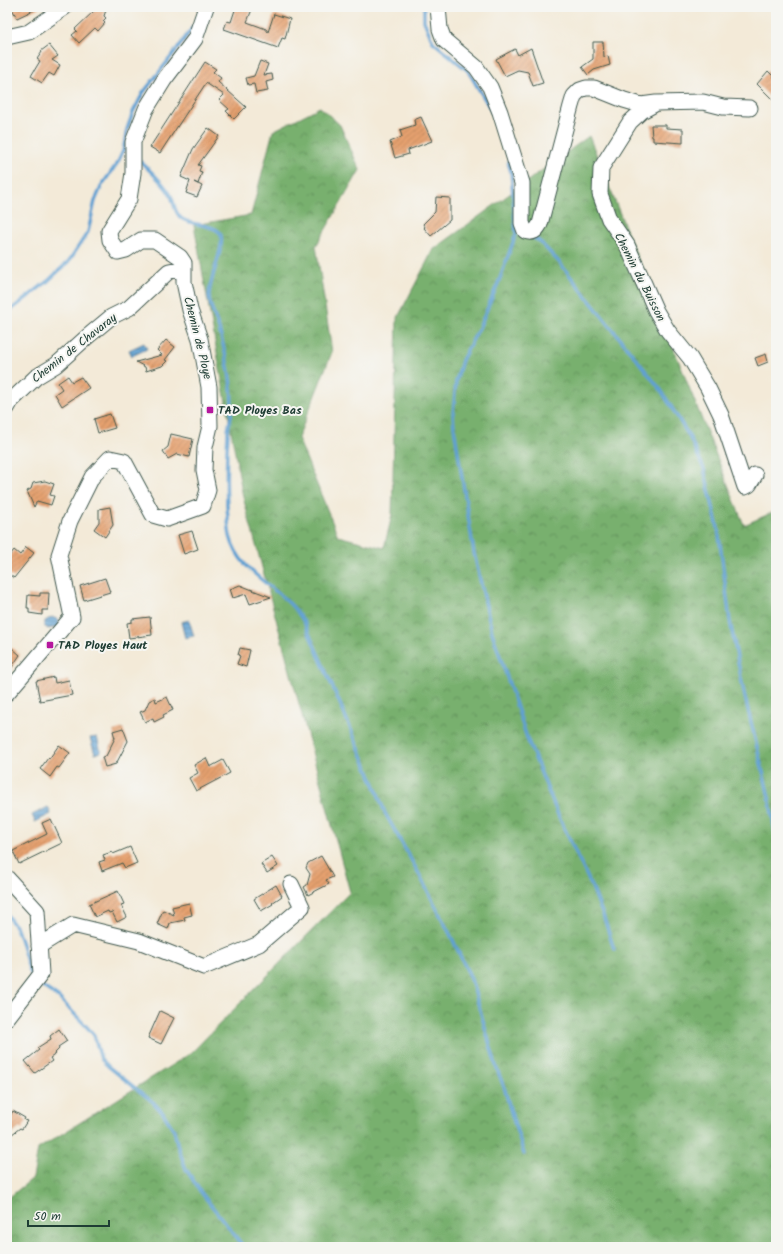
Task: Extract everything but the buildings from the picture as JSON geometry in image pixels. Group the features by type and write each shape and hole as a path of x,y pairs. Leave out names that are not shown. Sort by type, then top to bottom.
{"street":[{"path":"7,37 29,32 65,7"},
{"path":"184,268 184,262 180,257 154,240 141,240 126,250 118,252 110,240 109,231 129,199 133,174 133,142 146,109 164,80 195,39 206,7"},
{"path":"438,7 440,29 444,40 476,67 490,87 500,112 522,184 522,223 525,231 530,233 536,230 540,224 570,106 574,96 580,90 594,88 641,105 656,103 703,102 723,107 750,108"},
{"name":"Chemin du Buisson","path":"656,103 630,122 601,168 600,194 609,219 627,245 656,311 668,331 690,358 708,388 721,415 745,487 749,485 755,475"},
{"name":"Chemin de Chavaray","path":"7,408 11,401 36,377 56,365 87,336 111,317 129,308 169,271 184,268"},
{"name":"Chemin de Ploye","path":"7,693 72,617 59,555 70,521 92,477 110,458 124,461 153,515 167,519 203,506 208,490 204,470 205,447 210,426 209,387 200,339 190,310 184,282 184,268"},
{"path":"7,878 37,911 41,974 7,1018"},
{"path":"39,946 73,925 139,941 204,967 259,944 302,907 292,884"}],"green space":[{"path":"320,107 340,125 360,170 316,246 332,352 298,438 338,536 384,548 392,515 397,319 433,250 589,136 744,525 776,511 776,1247 7,1247 7,1199 33,1178 38,1149 191,1053 350,892 243,497 194,225 251,215 273,131"}],"water":[{"path":"144,343 147,349 132,356 129,350"},
{"path":"52,617 59,620 59,627 48,629 44,626 45,621"},
{"path":"189,620 194,636 185,638 181,622"},
{"path":"97,737 101,752 95,754 90,738"},
{"path":"48,807 51,814 35,822 32,815"}],"waterway":[{"path":"424,7 424,21 433,42 468,71 493,113"},
{"path":"7,313 48,281 69,261 88,232 95,201 102,185 118,162 123,151 127,129 133,112 143,93 192,28"},
{"path":"141,162 157,177 167,190 172,197 178,215 181,218 185,221 213,228 220,233 221,245 209,290 209,297 223,344 232,395 231,416 228,429 226,470 229,533 235,550 243,562 286,600 296,610 304,622 341,706 385,813 418,872 471,979 497,1069 505,1090 524,1154"},
{"path":"508,162 511,172 516,234 499,281 479,328 462,360 456,381 453,414 454,427 474,553 492,632 528,741 559,817 592,887 614,949"},
{"path":"532,237 539,241 559,262 661,390 689,436 704,469 718,528 730,621 744,693 769,797 776,837"},
{"path":"7,915 15,926 31,974"},
{"path":"39,984 59,998 94,1035 101,1059 153,1102 163,1113 174,1130 186,1169 200,1191 244,1247"}],"place":[{"name":"TAD Ployes Bas","path":"210,410"},
{"name":"TAD Ployes Haut","path":"50,645"}]}
